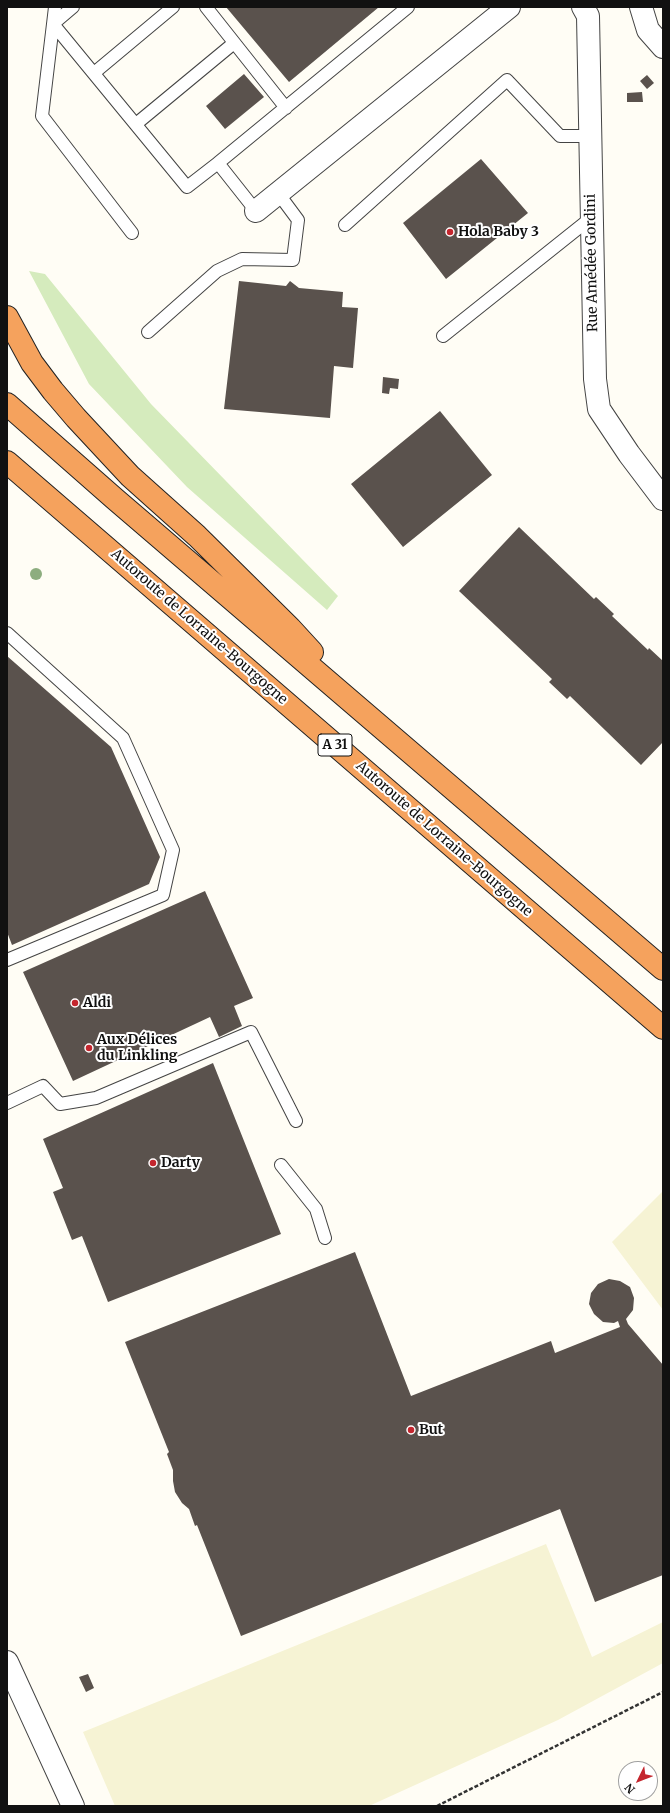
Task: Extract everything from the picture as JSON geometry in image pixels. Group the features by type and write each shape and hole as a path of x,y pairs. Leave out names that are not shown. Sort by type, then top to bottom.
{"highway":[{"path":"7,317 32,363 76,418 130,476 197,536 290,628 376,723"},
{"path":"7,404 115,499 663,969"},
{"name":"Autoroute de Lorraine-Bourgogne","path":"7,462 663,1028"}],"street":[{"path":"256,211 509,7"},
{"name":"Rue Amédée Gordini","path":"583,7 588,16 594,379 599,409 629,454 663,499"},
{"path":"641,7 648,30 663,47"},
{"path":"7,1662 72,1806"}],"lane":[{"path":"55,7 42,116 132,233"},
{"path":"53,24 73,7"},
{"path":"94,73 173,7"},
{"path":"206,7 286,108"},
{"path":"53,24 187,187 286,108 408,7"},
{"path":"136,124 234,43"},
{"path":"345,225 507,80 560,136 590,136"},
{"path":"218,163 256,211"},
{"path":"148,332 217,271 242,259 293,260 298,220 278,193"},
{"path":"443,336 591,218"},
{"path":"7,633 122,738 173,850 163,895 7,960"},
{"path":"7,1103 43,1086 60,1104 96,1098 251,1032 296,1121"},
{"path":"281,1165 316,1209 325,1238"}],"path":[{"path":"437,1806 663,1692"}],"shaded area":[{"path":"663,1191 663,1310 612,1242"},
{"path":"546,1544 592,1657 663,1622 663,1663 558,1720 369,1806 115,1806 83,1732"}],"green space":[{"path":"29,271 45,274 151,404 338,596 327,610 187,487 89,384"}],"building":[{"path":"226,7 379,7 289,82"},
{"path":"244,74 264,97 225,129 206,106"},
{"path":"647,75 654,83 647,89 640,81"},
{"path":"642,92 643,102 627,102 627,93"},
{"path":"481,159 528,213 446,279 403,223"},
{"path":"239,281 286,286 290,281 299,288 343,292 342,307 358,308 353,368 334,366 330,418 224,409"},
{"path":"383,377 399,379 398,389 390,388 389,394 382,393"},
{"path":"440,411 492,475 403,547 351,484"},
{"path":"519,527 594,599 596,597 614,614 612,616 648,650 649,648 663,661 663,742 641,765 570,696 567,699 549,682 552,679 459,591"},
{"path":"7,656 111,747 160,857 149,884 12,945 7,932"},
{"path":"205,891 253,998 234,1006 242,1026 219,1037 210,1017 73,1081 23,972"},
{"name":"Darty","path":"213,1063 281,1234 108,1302 82,1236 72,1240 53,1192 63,1188 43,1139"},
{"name":"But","path":"355,1252 411,1396 551,1341 555,1353 620,1327 618,1321 614,1323 603,1322 594,1314 589,1304 591,1293 598,1284 609,1279 620,1281 630,1287 634,1298 633,1310 626,1319 628,1324 663,1365 663,1575 595,1602 560,1509 241,1636 197,1525 195,1526 189,1509 182,1503 175,1492 173,1470 167,1454 169,1452 125,1342"},
{"path":"88,1674 94,1688 86,1692 79,1677"}],"place":[{"name":"Hola Baby 3","path":"450,232"},
{"name":"Aldi","path":"75,1003"},
{"name":"Aux Délices du Linkling","path":"89,1048"},
{"name":"Darty","path":"153,1163"},
{"name":"But","path":"411,1430"}]}
